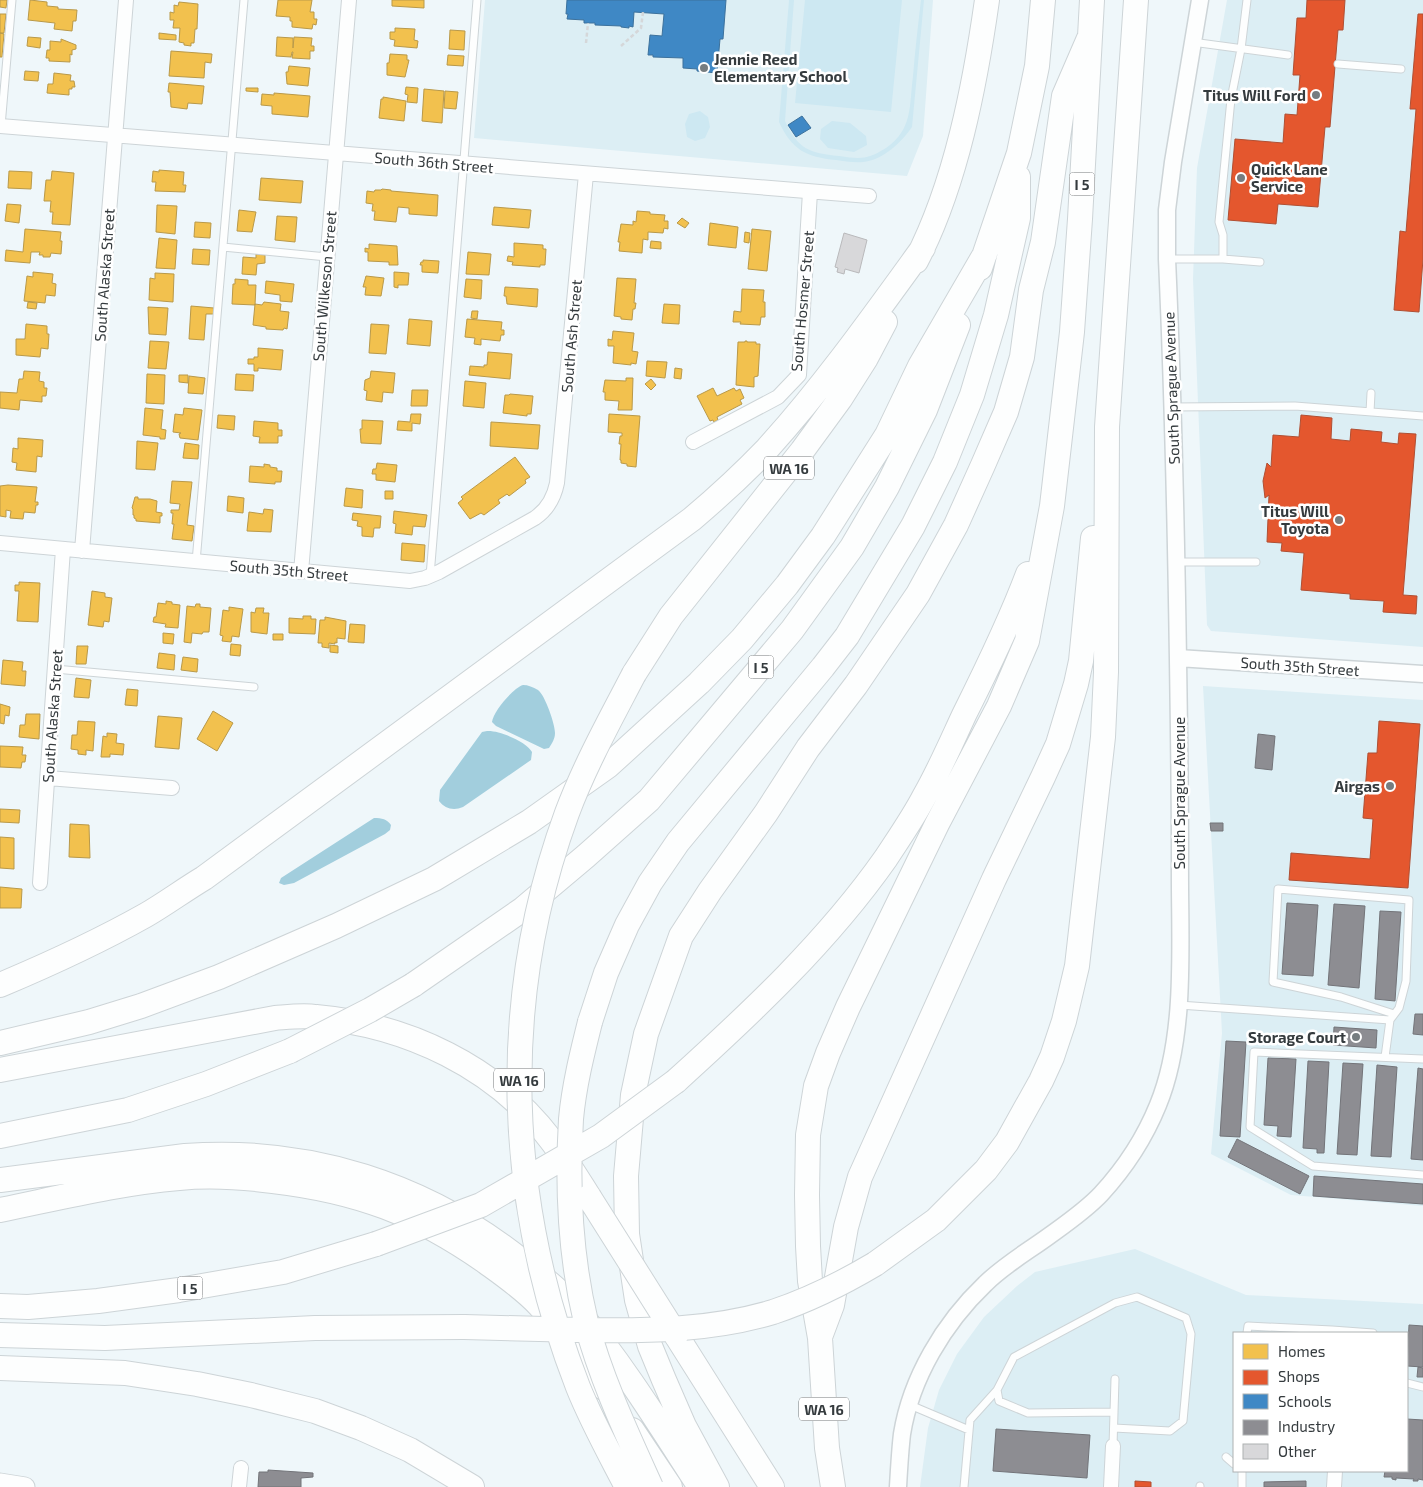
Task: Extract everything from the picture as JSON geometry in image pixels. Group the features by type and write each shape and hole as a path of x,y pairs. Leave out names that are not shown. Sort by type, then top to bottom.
{"highway":[{"path":"0,985 60,960 105,937 147,914 204,878 692,519 728,488 794,418 854,343 923,248 948,181 970,101 988,0"},
{"name":"I 5","path":"0,1136 128,1110 206,1084 290,1051 370,1010 414,985 523,908 586,856 649,800 792,630 852,547 887,487 925,410 985,254 1019,153 1037,66 1042,0"},
{"name":"I 5","path":"0,1306 28,1307 98,1301 179,1290 283,1272 376,1244 481,1205 601,1136 676,1081 741,1022 795,968 847,908 885,858 925,797 995,653 1015,607 1052,506 1072,332 1092,0"},
{"path":"0,1335 105,1338 314,1328 464,1327 649,1331 695,1328 779,1310 828,1290 876,1264 936,1220 986,1170 1006,1142 1041,1081 1052,1056 1066,1013 1077,966 1103,737 1106,672 1108,427 1136,0"},
{"path":"1126,144 1145,0"},
{"path":"718,1487 684,1426 664,1380 650,1346 637,1300 627,1234 626,1176 632,1095 646,1034 681,936 710,891 766,814 808,748 856,685 918,594 956,525 984,465 1006,412 1022,357 1031,290 1043,242 1064,96 1090,36"},
{"path":"651,1487 624,1428 600,1366 586,1323 578,1286 572,1238 569,1187 572,1118 579,1068 590,1022 606,973 650,883 678,842 847,636 913,526 945,462 972,395 996,315 1018,218 1019,153"},
{"name":"WA 16","path":"627,1487 598,1432 578,1388 549,1301 537,1254 529,1210 522,1151 519,1092 520,1039 524,996 537,914 550,864 575,794 634,674 671,616 802,451 840,399 866,358 923,248"},
{"path":"0,1043 89,1022 141,1006 219,977 367,912 442,874 528,822 608,766 699,684 742,639 793,577 850,495 887,435 920,366 985,254"},
{"path":"820,1338 832,1305 846,1226 860,1177 994,878 1044,777 1058,744 1081,661 1093,541 1108,427"},
{"name":"WA 16","path":"833,1484 827,1448 820,1338 810,1281 807,1195 808,1135 816,1086 828,1052 848,1007 936,824 999,706 1026,641 1052,506"},
{"path":"0,1070 275,1018 314,1016 358,1022 408,1037 453,1056 480,1072 503,1091 529,1115 551,1140 772,1487"},
{"path":"0,1180 185,1156 252,1154 338,1168 379,1180 414,1194 448,1210 500,1243 551,1284 576,1309 629,1379 700,1487"},
{"path":"0,1210 146,1182 214,1177 250,1178 322,1188 353,1195 411,1217 476,1256 508,1278 537,1304 598,1378 670,1487"},
{"path":"0,1368 125,1373 197,1384 315,1412 361,1428 410,1450 472,1487"},
{"path":"697,1368 758,1487"}],"main road":[{"path":"0,1482 25,1487"}],"street":[{"name":"South Alaska Street","path":"82,551 126,0"},
{"name":"South Wilkeson Street","path":"301,572 349,0"},
{"name":"South Sprague Avenue","path":"898,1487 902,1434 909,1405 922,1373 941,1336 969,1300 986,1282 1089,1205 1102,1193 1128,1160 1148,1125 1161,1096 1174,1046 1178,1005 1180,804 1176,562 1167,259 1168,200 1200,0"},
{"name":"South 36th Street","path":"1,126 869,196"},
{"name":"South Ash Street","path":"553,497 559,468 586,174"},
{"name":"South Hosmer Street","path":"693,442 778,397 799,375 810,192"},
{"name":"South 35th Street","path":"0,543 410,581 430,576 535,518 548,507 553,497"},
{"name":"South Alaska Street","path":"40,883 63,549"},
{"name":"South 35th Street","path":"1178,658 1423,674"},
{"path":"48,778 172,788"},
{"path":"1112,1487 1113,1446"},
{"path":"239,1487 242,1468"},
{"path":"1334,1487 1335,1472"}],"lane":[{"path":"1,126 12,0"},
{"path":"196,562 244,0"},
{"path":"430,576 476,0"},
{"path":"1223,259 1223,235 1219,222 1231,99 1241,49 1247,0"},
{"path":"1192,42 1288,55"},
{"path":"1338,64 1401,69"},
{"path":"223,247 327,257"},
{"path":"1167,259 1223,259 1260,262"},
{"path":"1370,412 1371,393"},
{"path":"1172,407 1295,406 1423,416"},
{"path":"1176,562 1256,562"},
{"path":"55,669 254,686"},
{"path":"1386,1057 1392,1017 1399,1008 1406,981 1409,900 1278,890 1273,982 1341,997 1392,1017"},
{"path":"1178,1005 1392,1017"},
{"path":"1423,1059 1254,1052 1250,1127 1313,1166 1423,1175"},
{"path":"964,1487 970,1420 997,1390 1014,1357 1115,1303 1137,1297 1186,1318 1191,1334 1183,1421 1170,1431 1114,1428"},
{"path":"1248,1332 1248,1326 1331,1332"},
{"path":"1113,1446 1115,1379"},
{"path":"1408,1384 1423,1387"},
{"path":"997,1390 999,1401 1028,1413 1114,1412"},
{"path":"909,1405 969,1430"},
{"path":"1226,1457 1233,1463"},
{"path":"1242,1472 1242,1487"}],"path":[{"path":"621,46 641,28 643,12"},
{"path":"586,43 588,23"}],"shaded area":[{"name":"Jennie Reed Elementary School","path":"485,0 933,0 923,136 907,176 474,138"},
{"path":"789,0 794,0 785,121 795,138 806,148 820,153 858,158 874,155 886,148 895,141 905,125 910,107 921,0 924,0 912,127 891,150 870,161 825,159 801,150 795,146 784,132 779,122"},
{"path":"805,0 902,0 891,112 795,103"},
{"path":"1227,0 1423,0 1423,647 1211,631 1207,625 1193,279 1197,168"},
{"path":"700,111 708,117 710,127 705,138 695,141 687,137 685,124 689,114"},
{"path":"832,121 850,123 866,136 867,145 854,152 828,148 820,139 821,129"},
{"path":"523,685 538,690 546,703 555,733 549,748 544,749 496,726 492,722 504,701"},
{"path":"1203,686 1423,700 1423,1206 1291,1195 1211,1154 1222,1033"},
{"path":"487,731 505,735 525,744 532,752 531,760 463,807 450,809 439,801 440,790 482,732"},
{"path":"374,818 388,821 391,825 390,830 294,883 284,885 279,883 281,878"},
{"path":"1135,1249 1246,1295 1423,1304 1423,1487 920,1487 928,1428 939,1390 957,1354 984,1317 1035,1272"}],"building: Homes":[{"path":"0,0 7,0 6,8 0,7"},
{"path":"30,0 47,2 47,6 58,7 58,9 77,10 76,21 73,21 72,31 54,29 55,23 28,20"},
{"path":"278,0 312,0 310,12 314,12 314,19 317,19 316,25 313,24 312,29 292,27 290,17 276,16"},
{"path":"392,0 424,0 424,8 392,6"},
{"path":"179,2 198,4 197,29 195,29 194,43 191,43 191,46 179,42 180,28 173,28 174,20 170,20 170,12 174,13 174,5 178,6"},
{"path":"0,14 6,14 4,33 0,33"},
{"path":"395,28 415,29 414,40 418,41 417,48 394,46 395,40 390,39 390,32 395,32"},
{"path":"450,30 465,31 464,50 449,49"},
{"path":"0,33 4,34 2,57 0,57"},
{"path":"159,33 176,35 176,40 159,39"},
{"path":"28,37 41,38 40,48 27,46"},
{"path":"277,37 293,38 293,48 294,37 312,38 311,46 314,46 314,51 310,51 310,59 292,58 293,52 291,57 276,56"},
{"path":"61,39 76,45 76,49 72,50 72,55 70,54 70,62 49,61 49,58 46,58 47,50 50,50 50,41 61,42"},
{"path":"171,51 212,54 211,63 205,62 204,78 169,76"},
{"path":"390,54 407,55 407,60 409,60 405,77 387,75 387,63 389,63"},
{"path":"448,55 464,56 463,66 447,65"},
{"path":"289,66 310,68 308,86 287,84 286,72 288,72"},
{"path":"25,71 39,72 38,81 24,80"},
{"path":"54,73 71,75 70,81 74,81 75,87 69,89 69,95 47,93 48,84 53,84"},
{"path":"169,83 204,86 202,104 188,103 187,109 171,107 170,92 168,92"},
{"path":"406,87 418,88 417,103 407,102"},
{"path":"246,88 258,88 258,92 246,91"},
{"path":"424,89 444,91 442,123 422,121"},
{"path":"445,91 458,92 456,109 444,108"},
{"path":"274,93 310,96 308,117 272,114 272,106 261,105 262,94 274,95"},
{"path":"383,97 406,101 404,121 379,118 381,99"},
{"path":"159,170 184,172 183,185 186,185 185,192 155,191 156,182 152,182 153,171 159,172"},
{"path":"9,171 32,172 31,189 8,188"},
{"path":"52,171 74,173 70,225 52,224 53,212 50,212 51,201 44,201 46,180 51,180"},
{"path":"261,178 303,181 301,203 259,200"},
{"path":"382,189 438,195 437,216 409,214 409,208 398,207 396,222 374,220 375,211 372,211 373,204 366,203 367,191 374,192 375,190"},
{"path":"7,204 21,205 19,223 5,221"},
{"path":"157,205 177,206 175,234 156,232"},
{"path":"494,207 531,210 529,228 492,225"},
{"path":"239,210 256,212 252,232 237,231"},
{"path":"637,211 665,215 664,221 668,221 668,229 664,228 663,233 648,232 648,240 643,239 642,253 619,251 620,242 618,242 621,224 633,225 633,221 636,222"},
{"path":"277,216 297,217 295,242 275,240"},
{"path":"682,218 689,223 685,228 677,223"},
{"path":"195,222 211,223 210,238 194,237"},
{"path":"710,223 738,227 736,248 708,245"},
{"path":"25,229 61,232 61,254 51,253 50,257 43,257 43,255 39,255 40,252 31,252 30,263 5,261 6,250 23,252"},
{"path":"752,229 771,231 767,271 748,269"},
{"path":"745,232 750,233 749,243 744,242"},
{"path":"159,238 177,240 175,269 156,268"},
{"path":"651,241 661,242 661,249 650,248"},
{"path":"514,243 543,245 543,249 546,249 545,265 540,265 540,267 512,265 513,262 507,261 508,256 514,257"},
{"path":"369,244 397,246 398,265 389,265 389,262 368,261 368,252 365,252 365,248 369,249"},
{"path":"193,249 210,250 209,265 192,264"},
{"path":"468,252 491,254 489,275 466,274"},
{"path":"256,254 265,255 265,263 257,264 256,275 242,274 243,257 256,258"},
{"path":"423,260 439,261 438,273 422,272 422,265 420,265"},
{"path":"33,272 53,274 52,283 56,284 55,296 46,295 45,303 24,301 27,276 33,277"},
{"path":"394,272 409,273 408,285 398,285 398,288 394,287"},
{"path":"155,273 174,274 173,302 149,300 150,278 155,279"},
{"path":"366,276 384,278 381,296 365,295 366,287 363,287"},
{"path":"617,278 636,279 634,303 636,303 635,309 633,309 632,320 614,316"},
{"path":"235,279 248,280 248,285 256,285 255,305 232,304"},
{"path":"466,279 482,280 481,299 464,297"},
{"path":"266,281 294,284 292,302 280,301 280,295 265,293"},
{"path":"505,287 538,289 537,307 507,304 506,296 504,296"},
{"path":"742,289 764,290 765,317 761,317 760,325 733,322 734,311 741,312"},
{"path":"28,302 37,303 36,309 27,308"},
{"path":"264,302 281,304 280,311 289,312 287,329 266,329 266,327 253,325 255,304 262,305"},
{"path":"664,304 680,305 679,324 662,323"},
{"path":"191,306 214,308 214,314 206,314 204,340 189,339"},
{"path":"148,307 168,308 166,335 149,334"},
{"path":"472,311 478,311 477,319 471,318"},
{"path":"409,319 432,321 430,346 407,344"},
{"path":"467,319 502,322 501,330 504,330 504,335 501,335 500,341 481,339 481,345 474,344 475,338 465,337"},
{"path":"26,324 47,326 47,334 49,334 48,349 41,348 40,357 16,355 16,339 25,339"},
{"path":"371,324 389,325 386,354 369,353"},
{"path":"613,331 634,333 632,351 638,352 636,364 613,363 614,346 608,346 608,339 612,340"},
{"path":"150,341 169,342 166,369 148,368"},
{"path":"745,341 760,344 758,376 754,377 754,387 736,385 738,342"},
{"path":"258,348 283,350 281,370 258,368 258,371 254,371 254,364 248,364 248,359 258,357"},
{"path":"488,352 512,354 510,379 469,375 470,366 484,367 484,365 487,365"},
{"path":"647,361 667,362 665,378 646,376"},
{"path":"675,368 682,369 681,379 674,378"},
{"path":"24,371 40,372 39,381 44,382 44,388 47,388 46,396 42,396 42,402 20,400 19,410 0,408 0,392 17,393 19,379 23,379"},
{"path":"371,371 395,373 393,393 383,392 382,402 366,400 365,380 370,378"},
{"path":"147,374 165,375 164,404 146,403"},
{"path":"236,374 254,375 253,391 235,390"},
{"path":"179,375 188,375 188,383 179,382"},
{"path":"189,376 205,378 203,394 188,393"},
{"path":"626,378 633,378 632,410 618,410 619,401 605,400 605,392 603,392 605,380 626,381"},
{"path":"651,379 656,385 651,390 645,384"},
{"path":"465,381 486,383 484,408 463,406"},
{"path":"713,388 717,396 734,388 736,391 740,389 744,398 740,400 742,404 717,417 718,420 714,422 713,420 710,421 697,396"},
{"path":"412,390 428,390 427,406 411,406"},
{"path":"505,395 533,396 531,414 527,414 527,416 503,413"},
{"path":"145,408 163,410 161,429 166,430 165,439 143,435"},
{"path":"184,408 202,410 198,440 180,438 179,434 181,433 173,432 175,414 183,415"},
{"path":"411,414 421,414 420,424 412,423 412,431 397,430 398,421 410,422"},
{"path":"609,414 640,416 636,467 621,463 621,444 619,444 622,433 608,432"},
{"path":"218,415 235,416 234,430 217,428"},
{"path":"362,420 383,421 381,444 361,443 360,429 362,429"},
{"path":"254,421 278,423 278,430 282,430 282,436 278,436 278,443 259,443 260,437 253,436"},
{"path":"491,422 540,425 538,449 490,446"},
{"path":"18,438 43,440 42,457 37,456 36,472 16,470 17,463 12,462 13,448 18,449"},
{"path":"137,441 158,443 155,470 136,469"},
{"path":"185,443 199,445 198,459 183,458"},
{"path":"515,457 530,477 525,480 526,483 509,496 507,494 498,500 500,503 484,515 481,513 470,519 458,503 463,499 461,497"},
{"path":"377,463 397,465 395,482 376,480 376,474 372,474 373,469 376,469"},
{"path":"264,464 277,468 277,471 282,471 281,482 275,482 275,484 249,482 250,466 264,467"},
{"path":"172,481 192,482 187,525 194,526 192,541 172,539 174,524 172,524 173,513 171,513 171,510 179,510 180,504 170,503"},
{"path":"0,486 37,487 35,502 38,502 38,505 36,505 35,513 24,512 23,519 10,518 11,511 6,510 6,517 0,516"},
{"path":"346,488 363,490 362,508 344,506"},
{"path":"385,491 393,491 393,499 385,499"},
{"path":"228,496 244,498 243,513 227,511"},
{"path":"135,497 157,501 156,512 162,513 160,523 136,521 132,508"},
{"path":"264,509 273,510 271,532 247,531 249,512 263,514"},
{"path":"394,511 427,515 425,527 413,526 412,535 395,533 396,524 393,523"},
{"path":"353,513 381,516 380,528 374,528 373,537 362,536 362,527 357,526 358,521 352,520"},
{"path":"402,543 425,545 424,562 401,560"},
{"path":"19,582 40,583 38,622 17,621 19,591 15,591 15,585 19,585"},
{"path":"92,591 105,593 105,597 112,598 109,622 104,621 103,627 88,625"},
{"path":"166,601 180,605 178,628 165,627 166,624 153,622 154,617 156,617 158,603 166,604"},
{"path":"196,604 200,604 200,607 211,608 209,632 203,632 202,634 192,633 191,643 184,642 187,606 195,607"},
{"path":"229,607 243,609 239,637 232,636 231,642 222,641 223,636 220,635 223,610 229,611"},
{"path":"256,608 264,608 263,613 269,613 267,634 251,632 251,612 255,613"},
{"path":"303,616 311,616 311,619 316,619 315,634 289,633 289,618 303,619"},
{"path":"325,617 346,621 345,639 337,638 337,643 329,643 329,648 322,647 322,643 318,643 320,620 325,620"},
{"path":"350,624 365,625 364,643 348,642"},
{"path":"163,633 174,634 173,644 163,643"},
{"path":"273,634 283,634 283,640 273,640"},
{"path":"231,644 241,645 240,656 230,655"},
{"path":"330,645 338,646 338,653 330,652"},
{"path":"77,646 88,646 86,664 76,664"},
{"path":"159,653 175,655 174,670 157,668"},
{"path":"183,657 198,659 197,672 181,670"},
{"path":"3,660 23,662 22,671 26,671 25,686 1,684"},
{"path":"76,678 91,680 89,698 74,697"},
{"path":"127,689 138,690 137,706 125,705"},
{"path":"0,704 10,707 9,716 5,715 4,724 0,723"},
{"path":"213,711 233,723 217,751 197,739"},
{"path":"26,714 40,714 39,739 19,737 20,725 25,725"},
{"path":"158,716 182,718 179,749 155,747"},
{"path":"78,721 95,722 93,751 86,750 86,755 78,754 78,750 71,749 72,735 77,735"},
{"path":"107,733 117,734 116,743 124,744 123,755 110,754 110,757 101,757 103,736 107,737"},
{"path":"0,746 23,747 22,755 26,755 25,762 22,762 21,768 0,767"},
{"path":"0,809 20,810 19,823 0,822"},
{"path":"70,824 89,825 90,858 69,857"},
{"path":"0,837 14,838 14,869 0,868"},
{"path":"0,887 22,889 21,908 0,908"}],"building: Shops":[{"name":"Titus Will Ford","path":"1307,0 1345,0 1343,30 1338,30 1330,127 1325,127 1318,207 1278,204 1276,224 1228,220 1235,139 1283,143 1285,114 1297,115 1300,75 1293,75 1297,18 1306,18"},
{"path":"1418,14 1423,14 1423,259 1419,312 1394,310 1400,231 1406,232 1416,109 1410,109"},
{"name":"Titus Will Toyota","path":"1301,415 1332,418 1331,439 1350,441 1351,429 1382,432 1381,442 1398,444 1399,433 1416,434 1403,595 1417,596 1416,614 1383,612 1384,601 1350,599 1350,594 1301,590 1304,553 1281,551 1282,543 1267,542 1269,495 1265,498 1263,481 1267,463 1271,467 1273,435 1299,437"},
{"name":"Airgas","path":"1379,721 1420,724 1408,888 1289,880 1291,853 1370,859 1373,819 1363,818 1368,753 1377,753"},
{"path":"1135,1481 1151,1482 1151,1487 1135,1487"}],"building: Schools":[{"path":"567,0 726,0 723,39 720,39 717,73 683,68 683,58 653,57 653,55 648,55 650,35 662,36 664,14 634,12 633,27 629,26 629,28 595,25 595,23 584,23 584,20 567,19"},
{"path":"802,116 811,128 796,137 788,125"}],"building: Industry":[{"path":"1258,734 1275,736 1272,770 1255,768"},
{"path":"1210,823 1223,823 1223,831 1211,831"},
{"path":"1287,903 1318,905 1313,976 1282,974"},
{"path":"1334,904 1365,906 1359,988 1328,985"},
{"path":"1380,911 1401,912 1395,1001 1375,999"},
{"path":"1415,1014 1423,1014 1423,1035 1413,1034"},
{"path":"1334,1027 1377,1030 1376,1048 1333,1045"},
{"path":"1226,1041 1246,1042 1240,1137 1220,1136"},
{"path":"1268,1058 1296,1059 1291,1137 1277,1136 1278,1126 1264,1125"},
{"path":"1308,1061 1329,1062 1324,1153 1317,1153 1317,1149 1303,1148"},
{"path":"1343,1063 1363,1064 1357,1155 1337,1154"},
{"path":"1377,1065 1397,1067 1391,1157 1371,1156"},
{"path":"1418,1068 1423,1069 1423,1160 1411,1159"},
{"path":"1237,1139 1309,1176 1300,1194 1228,1157"},
{"path":"1314,1176 1423,1184 1423,1204 1313,1196"},
{"path":"1409,1325 1423,1326 1423,1367 1408,1366"},
{"path":"1418,1367 1423,1368 1423,1377 1417,1377"},
{"path":"1408,1419 1423,1420 1423,1480 1413,1481 1414,1479 1396,1478 1396,1480 1392,1479 1392,1477 1384,1477 1385,1472 1408,1472"},
{"path":"996,1429 1090,1435 1087,1478 993,1471"},
{"path":"268,1470 313,1473 313,1477 301,1478 301,1487 258,1487 259,1472 268,1472"},
{"path":"1306,1481 1306,1487 1264,1487 1264,1482"}],"building: Other":[{"path":"844,233 867,240 859,273 845,269 844,274 837,272 838,268 835,267"}],"place":[{"name":"Jennie Reed Elementary School","path":"704,68"},
{"name":"Titus Will Ford","path":"1316,95"},
{"name":"Quick Lane Service","path":"1241,178"},
{"name":"Titus Will Toyota","path":"1339,520"},
{"name":"Airgas","path":"1390,786"},
{"name":"Storage Court","path":"1356,1037"}]}
